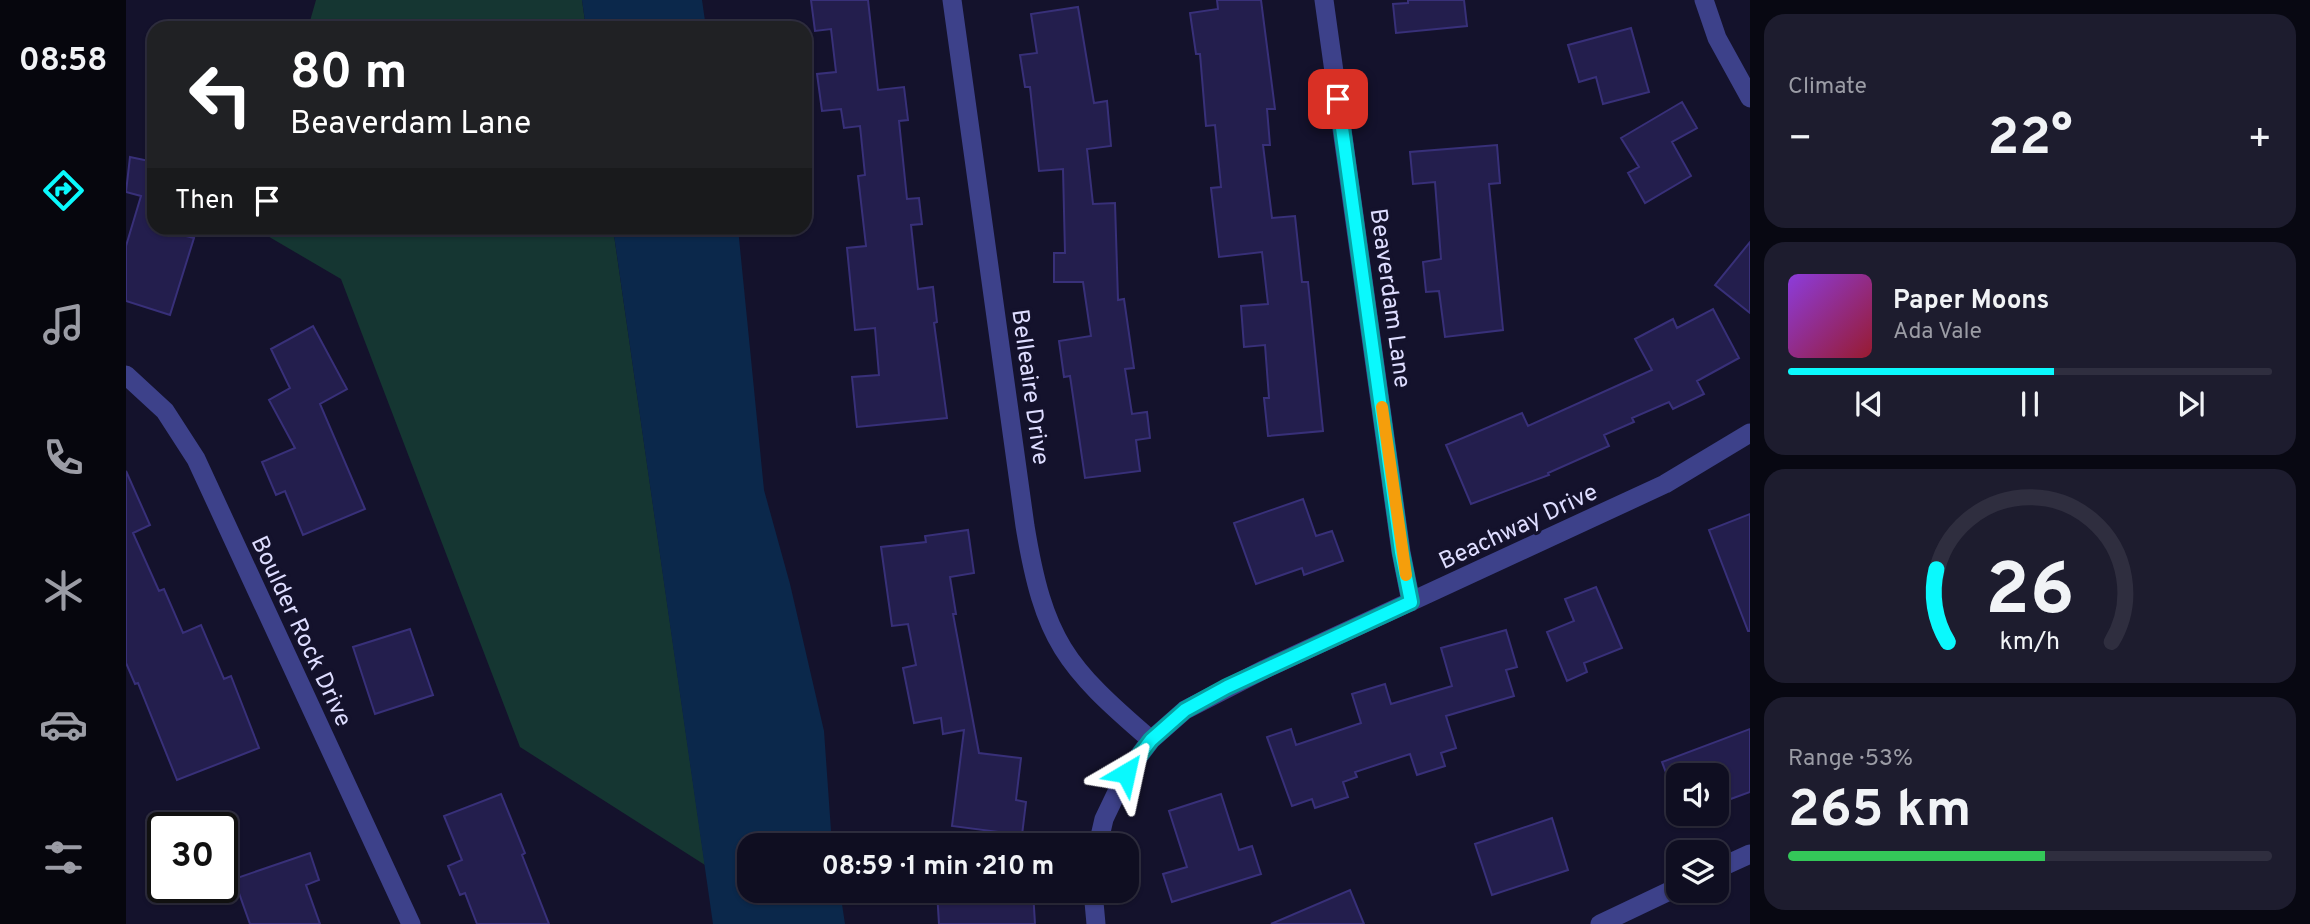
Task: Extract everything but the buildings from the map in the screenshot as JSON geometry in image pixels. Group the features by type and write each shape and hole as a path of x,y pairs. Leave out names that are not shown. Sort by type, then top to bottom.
{"street":[{"name":"Belleaire Drive","path":"952,0 1025,526 1037,590 1052,633 1069,662 1089,685 1151,740"},
{"name":"Beaverdam Lane","path":"1324,0 1401,552 1411,602"},
{"path":"1704,0 1717,38 1750,98"},
{"name":"Boulder Rock Drive","path":"126,375 165,411 196,459 411,924"},
{"name":"Beachway Drive","path":"1102,833 1115,794 1151,740 1185,710 1203,699 1665,484 1750,433"},
{"path":"1729,864 1750,854"},
{"path":"1600,924 1666,893"},
{"path":"1094,903 1096,924"}],"green space":[{"path":"316,0 582,0 585,21 310,21"},
{"path":"266,235 614,235 705,865 520,747 341,279"}],"water":[{"path":"582,0 702,0 705,21 585,21"},
{"path":"614,235 739,235 764,490 790,584 824,731 831,833 737,833 737,903 842,903 845,924 713,924"}],"slow traffic":[{"path":"1382,407 1406,575"}],"route":[{"path":"1126,773 1151,740 1185,710 1203,699 1411,602 1401,552 1338,99"}]}
